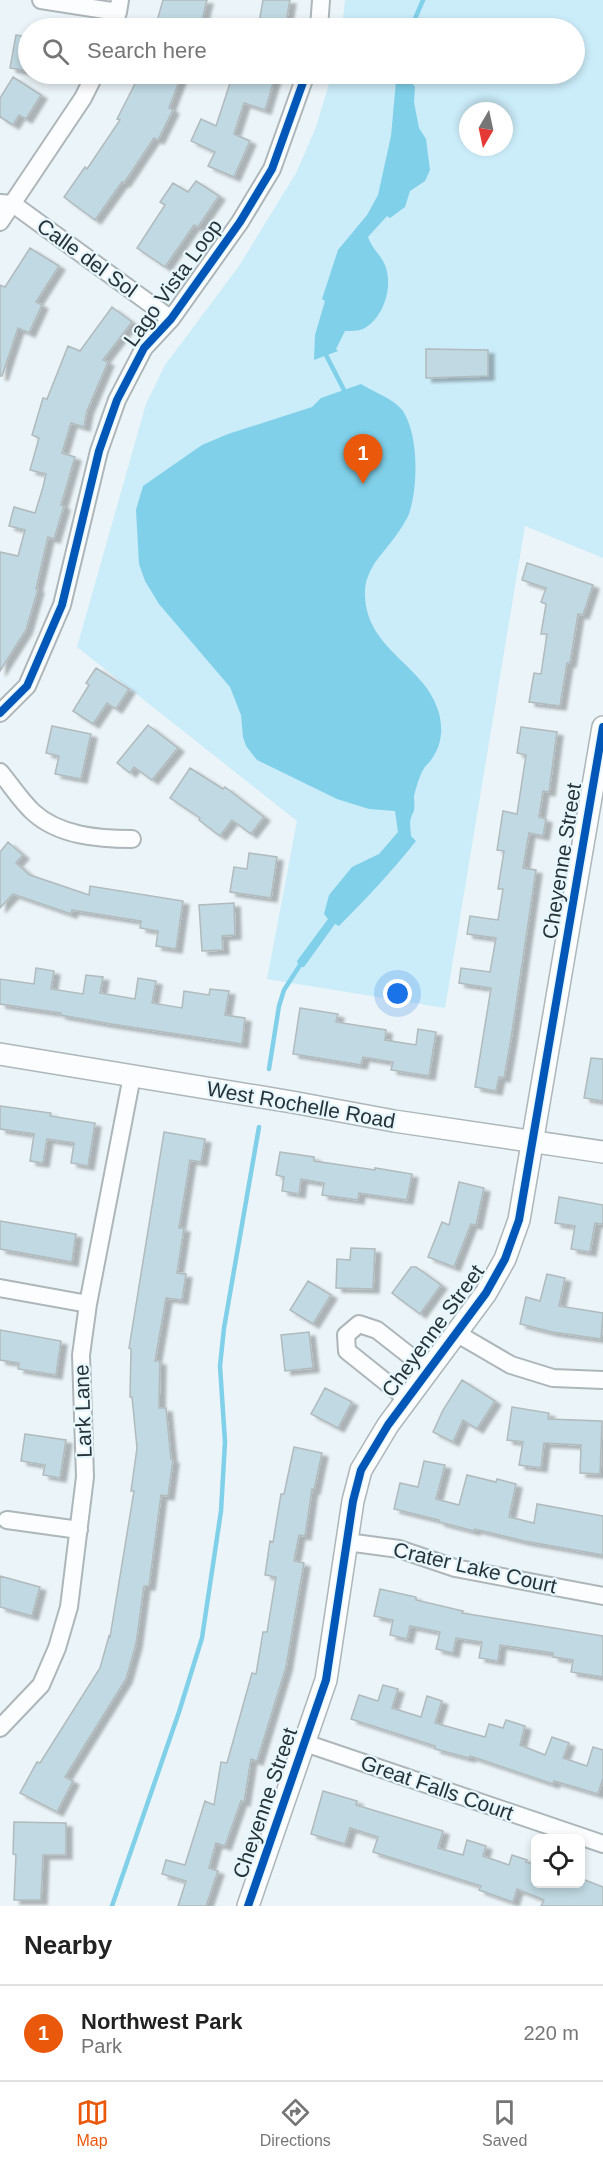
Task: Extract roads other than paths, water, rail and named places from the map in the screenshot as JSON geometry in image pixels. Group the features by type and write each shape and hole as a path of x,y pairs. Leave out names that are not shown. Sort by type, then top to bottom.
{"street":[{"path":"41,0 117,14"},
{"path":"320,18 321,0"},
{"path":"0,222 7,204 83,98 90,84"},
{"name":"Lago Vista Loop","path":"0,713 27,686 63,605 99,451 117,400 144,348 171,319 240,222 272,169 302,84"},
{"name":"Calle del Sol","path":"7,204 171,319"},
{"name":"Cheyenne Street","path":"248,1906 326,1680 353,1501 362,1470 388,1425 486,1293 505,1259 519,1220 534,1143 603,727"},
{"path":"0,772 34,812 55,826 100,839 132,839"},
{"name":"West Rochelle Road","path":"0,1054 394,1121 603,1152"},
{"name":"Lark Lane","path":"0,1728 41,1684 57,1648 69,1607 85,1477 81,1355 88,1304 132,1076"},
{"path":"0,1288 88,1304"},
{"path":"407,1399 347,1351 346,1335 351,1328 359,1324 377,1330 428,1370"},
{"path":"456,1333 511,1365 553,1378 603,1380"},
{"path":"7,1520 79,1530"},
{"name":"Crater Lake Court","path":"347,1542 399,1549 455,1568 603,1596"},
{"name":"Great Falls Court","path":"305,1743 603,1844"}],"water":[{"path":"396,84 413,84 415,87 414,102 419,128 426,139 430,170 425,181 410,191 405,207 390,218 387,216 368,237 386,270 388,289 386,299 371,324 357,331 345,331 336,349 338,351 314,360 315,335 325,301 322,299 338,250 367,215 378,195 391,136"},
{"path":"361,384 389,399 403,411 412,434 415,462 414,490 409,514 405,523 374,564 367,578 365,596 368,615 386,645 422,682 432,696 439,713 441,737 435,754 422,773 414,796 414,812 410,825 411,836 416,841 349,916 339,926 335,924 304,967 299,967 297,961 328,919 324,914 329,895 352,867 379,854 398,832 395,811 369,809 337,799 257,760 246,746 241,715 230,687 159,604 145,581 139,564 136,510 143,486 202,445 228,434 312,407 321,398"}],"waterway":[{"path":"415,18 423,0"},
{"path":"326,351 344,390 344,395"},
{"path":"269,1069 279,1006 284,990 302,962"},
{"path":"112,1906 202,1638 221,1511 225,1442 220,1366 224,1328 259,1127"}],"place":[{"name":"Northwest Park","path":"363,484"}]}
